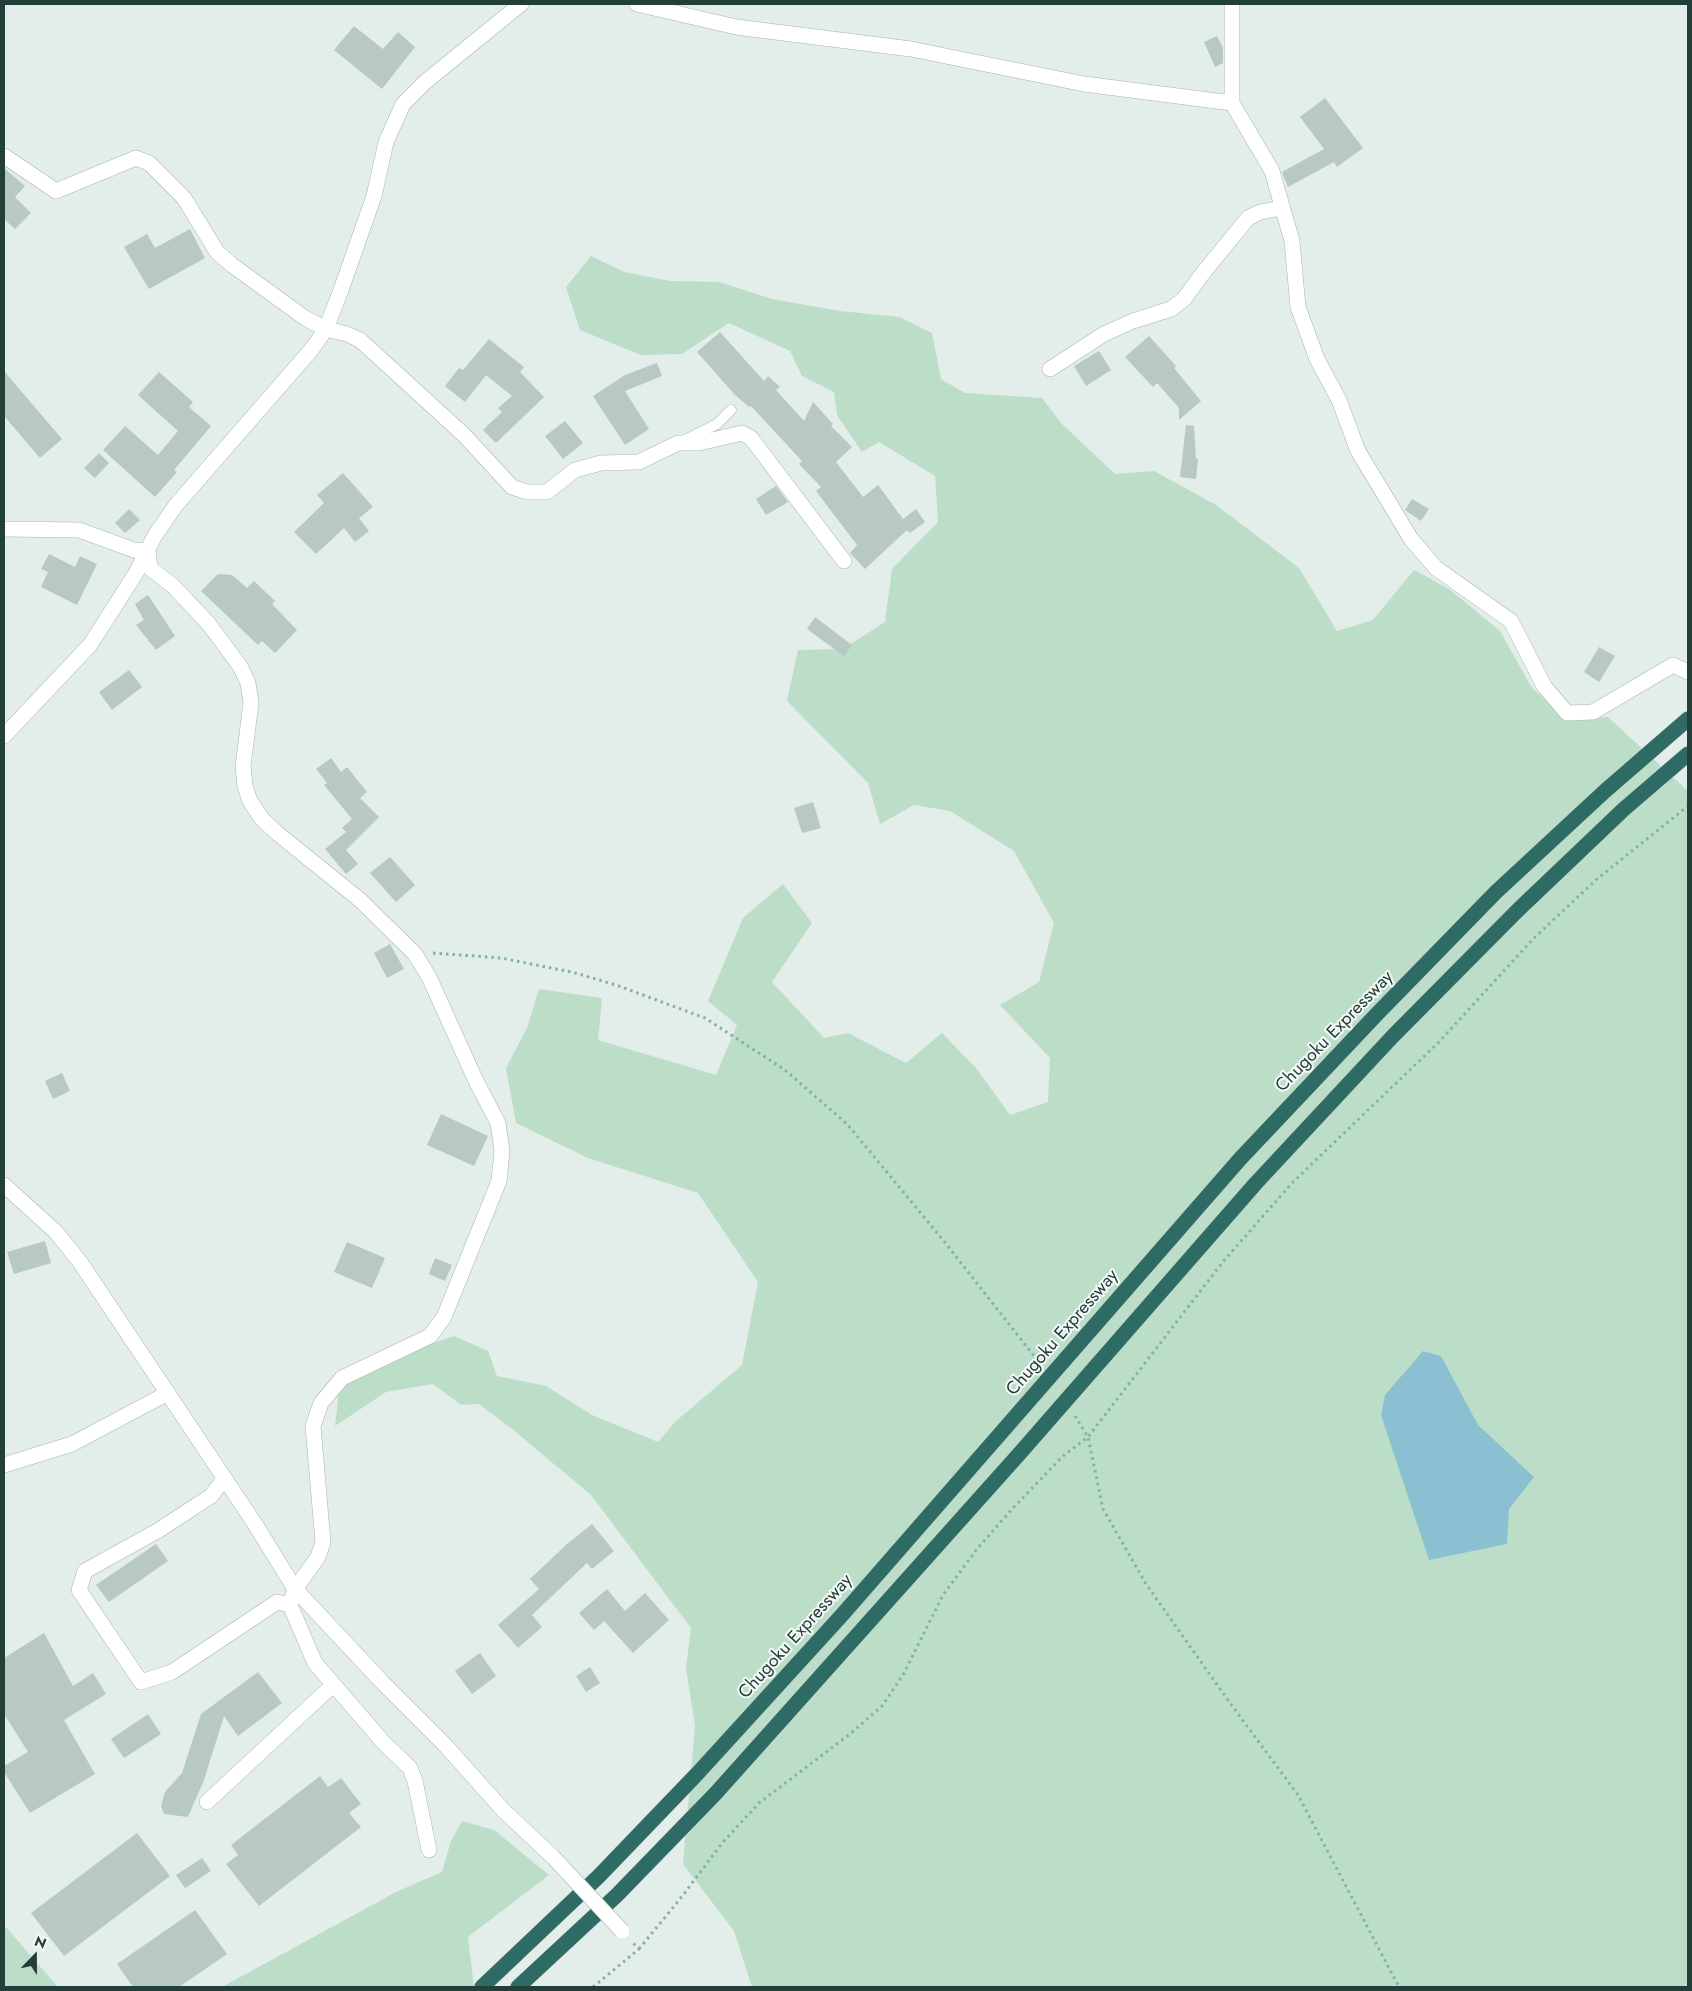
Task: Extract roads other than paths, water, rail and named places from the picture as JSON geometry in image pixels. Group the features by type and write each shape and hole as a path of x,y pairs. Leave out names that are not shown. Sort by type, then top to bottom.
{"highway":[{"name":"Chugoku Expressway","path":"482,1987 599,1876 697,1774 842,1615 1240,1159 1376,1015 1496,892 1605,791 1688,719"},
{"path":"518,1987 616,1895 716,1793 1014,1460 1256,1183 1393,1036 1532,896 1624,809 1688,754"}],"street":[{"path":"4,736 90,645 136,573 154,537 176,505 312,349 326,329 374,196 386,142 403,104 424,83 521,4"},
{"path":"637,4 736,27 911,49 1084,84 1232,103"},
{"path":"1232,4 1232,103 1272,171 1281,208 1292,241 1298,307 1317,359 1339,400 1358,451 1410,539 1436,568 1511,621 1544,686 1568,713 1593,712 1673,665 1688,672"},
{"path":"4,156 56,191 136,158 149,162 184,198 217,252 305,318 326,329 347,334 360,340 464,435 512,487 527,492 547,492 575,470 601,463 639,462 678,443 699,443 742,433 751,438 844,561"},
{"path":"1050,369 1104,334 1133,321 1170,309 1184,299 1219,252 1248,218 1260,212 1281,208"},
{"path":"4,529 79,530 134,550 148,551"},
{"path":"148,551 150,568 173,586 208,623 240,666 248,683 251,703 243,766 244,786 254,807 262,819 277,833 360,900 415,954 429,977 476,1080 498,1123 502,1151 499,1181 444,1317 430,1336 342,1378 321,1403 313,1426 322,1542 318,1557 295,1589 290,1605 315,1663 383,1742 410,1768 415,1781 429,1850"},
{"path":"4,1185 56,1232 80,1262 255,1524 295,1589 383,1683 445,1745 504,1810 553,1857 622,1932"},
{"path":"4,1465 72,1444 168,1393"},
{"path":"224,1479 212,1496 159,1530 85,1572 79,1590 141,1682 172,1672 277,1602 290,1605"},
{"path":"207,1802 333,1685"}],"lane":[{"path":"678,443 717,424 731,410"}],"water":[{"path":"1423,1351 1441,1356 1478,1425 1534,1477 1509,1509 1507,1544 1429,1560 1381,1415 1385,1395"}]}
